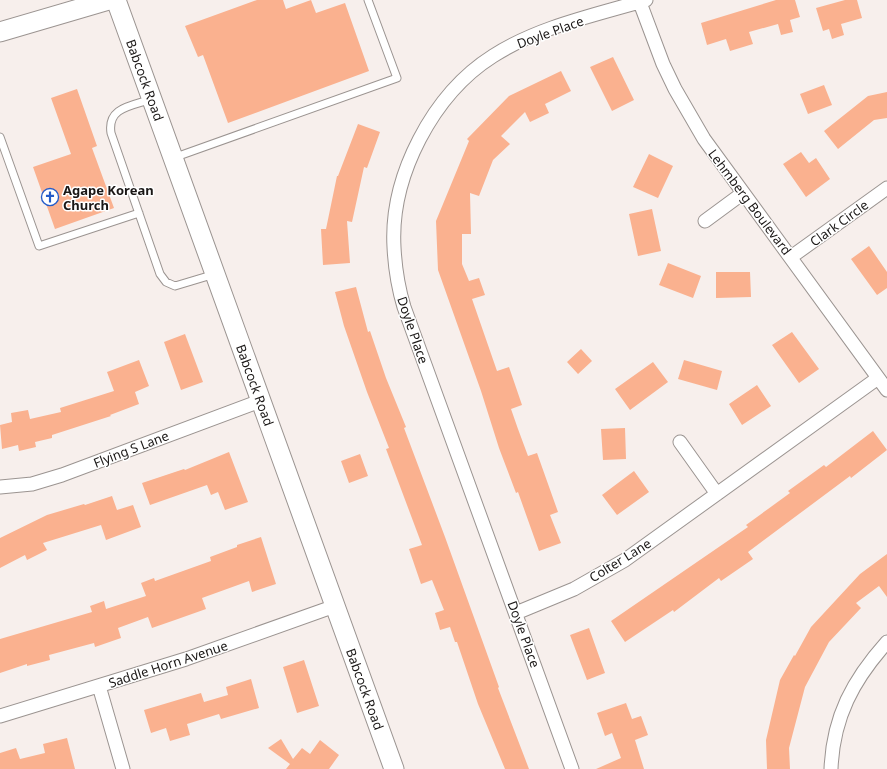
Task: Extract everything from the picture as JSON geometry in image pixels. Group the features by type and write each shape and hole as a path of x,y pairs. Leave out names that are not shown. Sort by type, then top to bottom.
{"street":[{"path":"0,32 109,0"},
{"name":"Babcock Road","path":"116,0 394,769"},
{"name":"Lehmberg Boulevard","path":"642,1 663,64 678,95 704,139 887,390"},
{"name":"Doyle Place","path":"572,769 404,306 397,282 394,246 396,211 402,184 417,145 428,124 447,96 470,73 493,56 544,31 642,1"},
{"name":"Clark Circle","path":"791,257 887,188"},
{"path":"705,221 743,193"},
{"name":"Colter Lane","path":"516,613 574,588 625,560 878,378"},
{"name":"Flying S Lane","path":"0,487 32,484 62,475 260,401"},
{"path":"680,442 717,494"},
{"name":"Saddle Horn Avenue","path":"0,716 186,659 335,606"},
{"path":"831,769 835,734 842,712 853,687 869,662 887,642"},
{"path":"99,686 123,769"}],"lane":[{"path":"173,158 398,78 368,0"},
{"path":"152,99 117,112 112,117 110,125 111,133 160,274 166,282 175,286 215,274"},
{"path":"0,137 39,246 139,213"}],"building":[{"path":"257,0 283,0 286,9 311,0 316,13 345,3 369,71 228,123 203,55 198,57 185,26"},
{"path":"776,0 795,0 800,17 790,20 793,32 781,35 778,24 749,32 753,44 730,51 726,39 707,45 701,23"},
{"path":"845,0 857,0 862,18 841,24 844,35 832,39 829,29 823,31 816,8"},
{"path":"613,57 634,100 612,111 590,67"},
{"path":"561,71 571,91 545,104 549,113 530,122 525,112 501,136 510,144 493,160 479,196 470,193 471,234 462,234 462,264 469,281 479,278 485,295 472,299 497,371 509,367 522,405 511,409 528,456 537,453 558,512 550,515 561,543 539,551 518,492 516,493 499,448 481,391 438,270 436,221 469,141 467,139 509,96"},
{"path":"824,85 832,105 808,114 800,94"},
{"path":"77,89 97,146 92,148 114,208 55,229 33,167 71,154 51,98"},
{"path":"887,92 887,118 874,120 838,149 824,131 868,96"},
{"path":"358,124 380,132 367,168 364,167 352,222 347,221 350,263 323,265 321,229 326,229 337,176"},
{"path":"801,152 809,163 816,158 830,179 806,197 783,164"},
{"path":"649,154 673,166 658,198 633,187"},
{"path":"652,209 661,251 638,256 629,214"},
{"path":"869,246 887,272 887,288 877,295 851,259"},
{"path":"668,263 701,276 693,298 659,285"},
{"path":"716,272 750,272 751,297 716,298"},
{"path":"356,287 368,332 370,331 386,378 406,427 404,428 445,537 499,687 498,688 529,769 505,769 478,704 457,642 455,642 450,627 440,630 435,613 444,610 432,580 421,584 409,549 422,545 386,449 389,448 367,392 344,326 335,292"},
{"path":"792,332 819,369 799,383 772,345"},
{"path":"185,334 203,382 181,390 164,342"},
{"path":"581,349 592,361 578,374 567,362"},
{"path":"139,360 149,386 135,392 139,404 110,415 111,416 52,435 52,438 35,442 36,447 19,451 18,445 2,449 0,425 12,422 11,413 28,410 30,419 61,412 60,408 114,391 107,372"},
{"path":"684,360 722,371 717,390 678,379"},
{"path":"653,362 668,382 630,410 615,389"},
{"path":"757,385 771,406 742,425 729,404"},
{"path":"625,428 626,459 603,460 601,429"},
{"path":"873,431 887,450 851,478 850,476 748,552 753,559 721,581 719,578 674,612 673,610 625,642 611,621 748,527 746,525 790,493 788,491 824,465 826,467"},
{"path":"229,452 248,502 225,510 218,492 211,495 207,485 150,505 142,483 184,469 185,470"},
{"path":"360,454 368,476 349,483 341,461"},
{"path":"634,471 649,492 617,515 602,495"},
{"path":"112,496 117,510 133,505 141,527 106,540 101,525 43,543 47,550 27,560 25,555 0,568 0,538 47,515"},
{"path":"261,537 276,584 252,592 249,581 202,598 206,609 152,628 148,617 118,628 121,638 95,647 94,643 49,655 50,660 27,666 27,664 0,673 0,639 92,612 90,606 104,601 106,609 146,596 141,583 154,578 155,581 211,561 210,557 237,547 237,545"},
{"path":"887,554 887,597 879,586 856,603 861,608 829,642 805,687 789,748 790,769 767,769 766,740 780,680 811,627 860,574"},
{"path":"589,628 605,673 587,680 570,635"},
{"path":"304,660 319,706 297,713 283,667"},
{"path":"251,679 259,708 221,719 219,714 187,724 190,735 170,741 166,728 151,733 144,710 201,693 204,702 228,695 226,687"},
{"path":"626,703 632,719 641,716 648,735 635,740 644,769 596,769 621,758 612,733 605,736 597,713"},
{"path":"67,738 75,769 0,769 0,753 16,748 20,759 45,753 43,744"},
{"path":"281,739 293,759 302,748 310,754 320,740 339,755 329,769 286,769 290,764 268,748"}],"place":[{"name":"Agape Korean Church","path":"50,197"}]}
